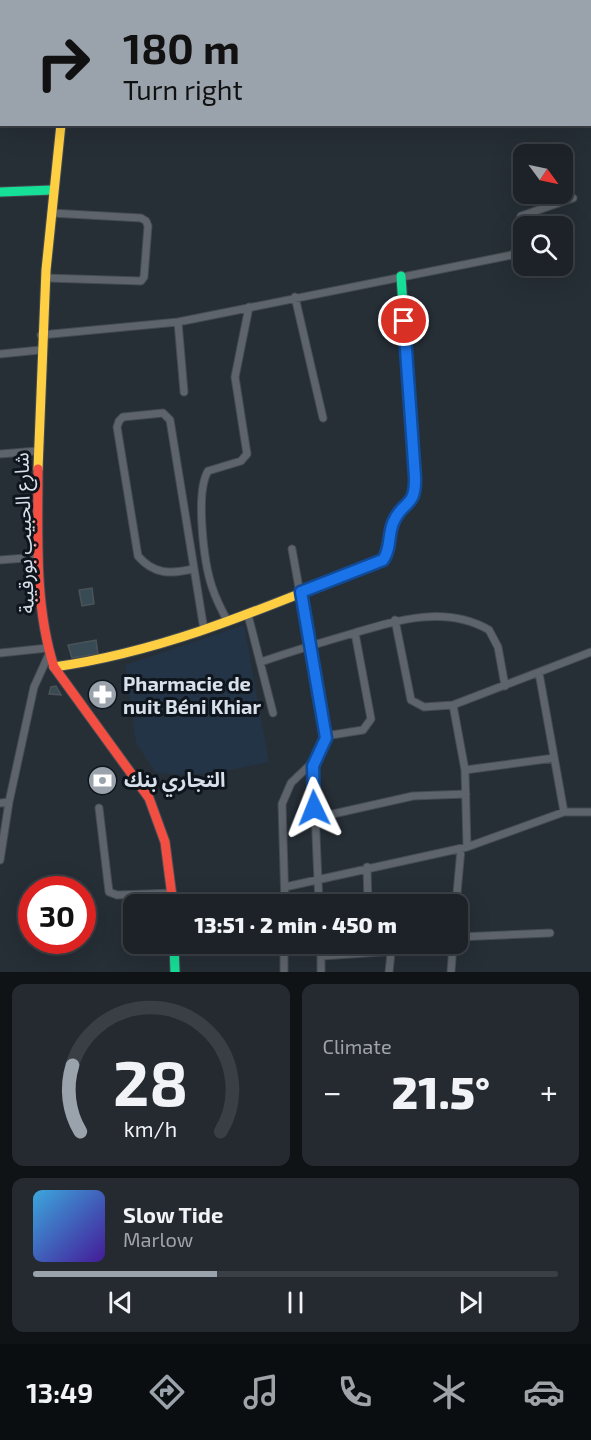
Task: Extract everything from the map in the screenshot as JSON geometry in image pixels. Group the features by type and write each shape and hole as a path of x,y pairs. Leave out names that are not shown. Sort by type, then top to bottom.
{"main road":[{"name":"شارع الحبيب بورقيبة","path":"61,126 52,190 41,335 37,451 39,557 49,651 54,667 141,784 153,804 165,838 173,893"},
{"path":"0,192 52,190"},
{"path":"54,667 134,653 248,615 383,560 387,553 394,519 413,498 415,477 401,276"},
{"path":"174,954 175,972"}],"street":[{"path":"41,335 178,322 514,254 518,248 518,222 521,216 556,204"},
{"path":"46,278 141,280 144,277 148,226 141,218 51,213"},
{"path":"295,297 323,418"},
{"path":"228,622 210,579 202,518 203,484 208,471 241,461 247,454 235,377 249,307"},
{"path":"178,322 183,392"},
{"path":"0,354 40,350"},
{"path":"193,569 170,574 162,572 147,565 135,552 117,427 118,421 123,417 164,413 168,417 204,630"},
{"path":"0,454 37,451"},
{"path":"285,894 282,804 291,783 314,761 326,742 292,549"},
{"path":"0,560 39,557"},
{"path":"248,615 273,713"},
{"path":"261,662 395,620 422,616 444,617 475,623 489,630 498,647 505,686"},
{"path":"395,620 411,700 424,707 453,705 591,652"},
{"path":"325,736 363,730 371,719 355,633"},
{"path":"0,653 49,651 33,687 9,802 0,860"},
{"path":"539,673 564,812"},
{"path":"453,705 465,770 466,794 464,848 457,894"},
{"path":"465,770 554,758"},
{"path":"314,761 319,894"},
{"path":"315,819 413,796 466,794"},
{"path":"0,803 9,802"},
{"path":"99,808 109,892 117,895 173,893"},
{"path":"285,887 367,867 464,848 564,812 591,812"},
{"path":"367,867 368,894"},
{"path":"468,937 550,933"},
{"path":"284,954 284,972"},
{"path":"321,972 322,956 369,954"},
{"path":"389,972 391,954"},
{"path":"451,972 452,954"}],"shaded area":[{"path":"244,625 269,762 215,773 184,775 156,773 136,743 125,665"}],"building":[{"path":"92,588 94,604 82,606 79,590"},
{"path":"96,640 98,654 72,658 68,645"},
{"path":"56,686 61,695 49,694 51,687"}],"traffic: fast":[{"path":"0,192 52,190"},
{"path":"341,577 383,560 393,522 412,498 415,485 401,276"},
{"path":"174,954 175,972"}],"traffic: slow":[{"path":"38,469 46,270 61,126"},
{"path":"54,667 129,652 165,642 235,619 341,577"}],"traffic: jam":[{"path":"38,469 40,594 54,667 149,798 165,842 172,894"}],"place":[{"name":"Pharmacie de nuit Béni Khiar","path":"102,695"},
{"name":"التجاري بنك","path":"103,780"}],"route":[{"path":"314,808 313,766 326,738 301,592 383,560 387,553 394,519 412,501 415,477 404,321"}]}
